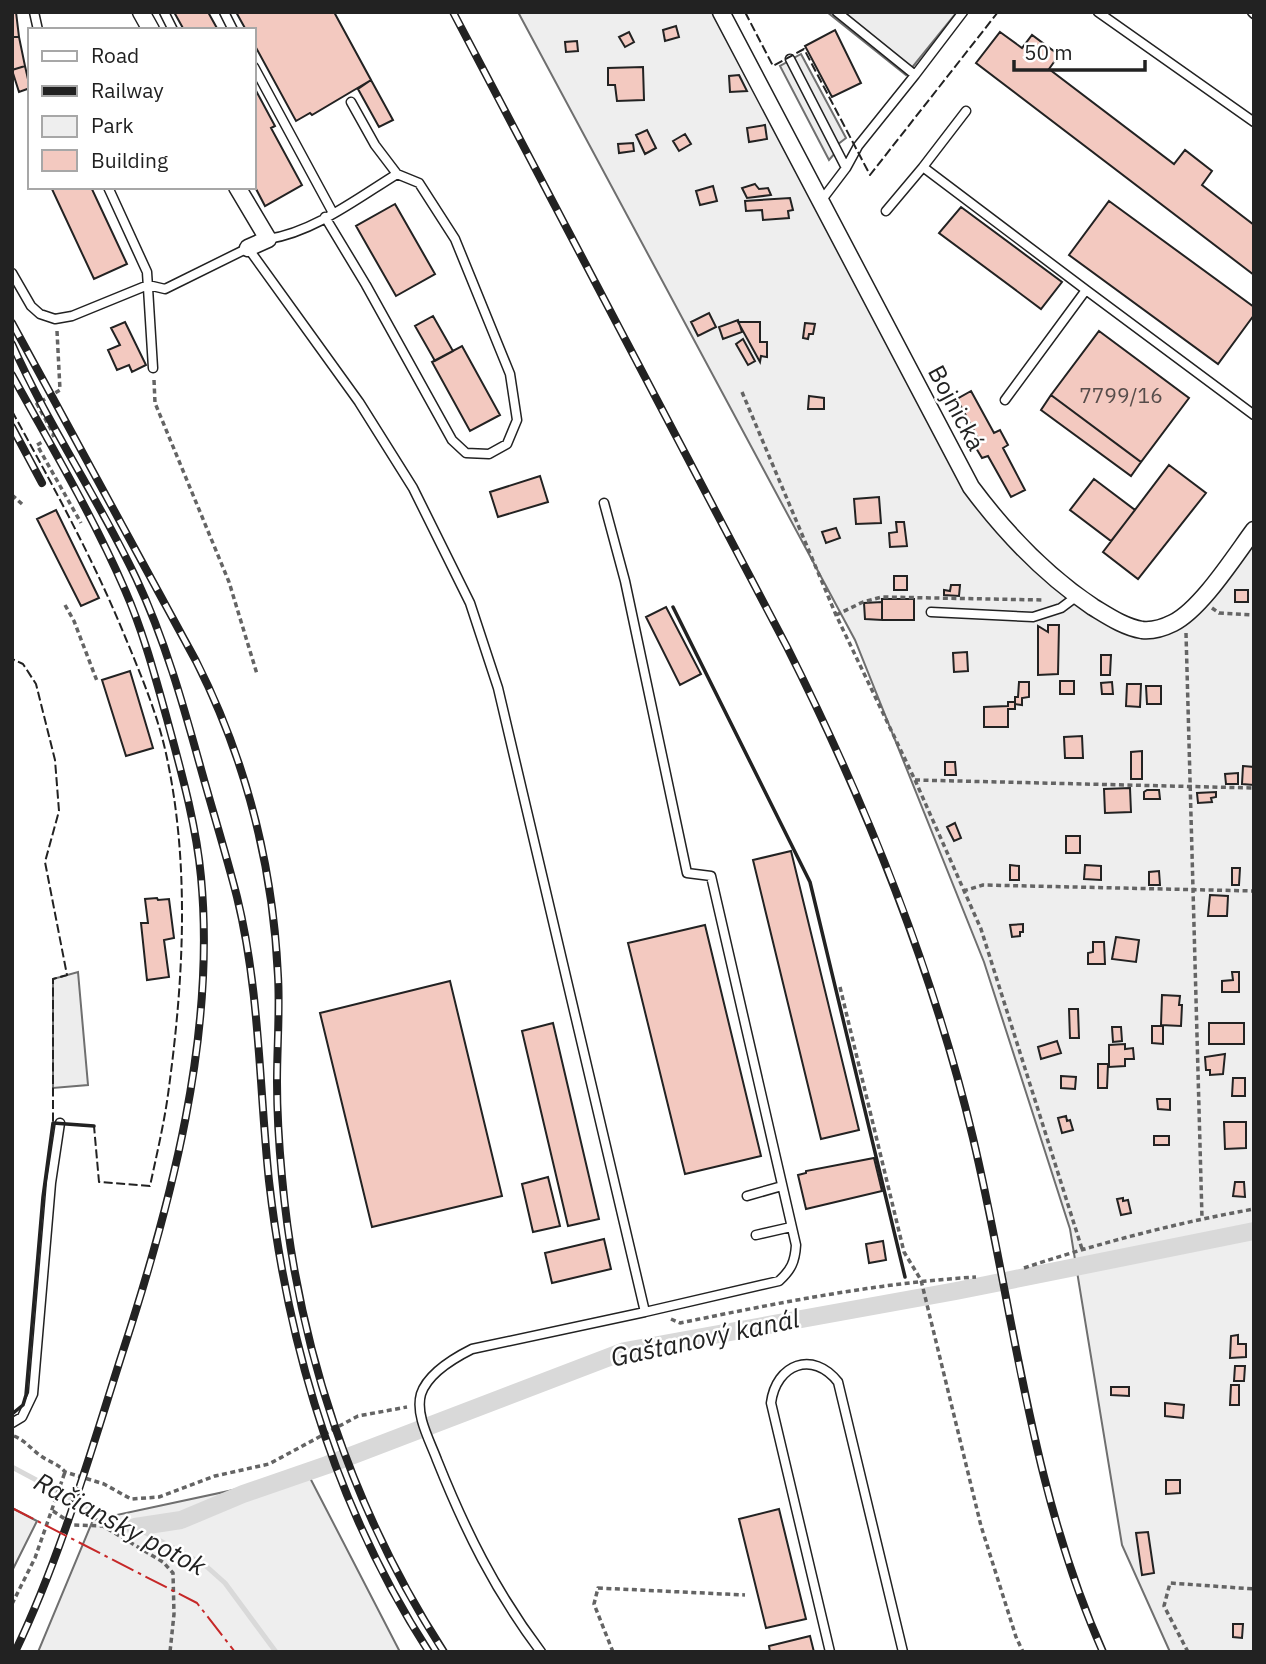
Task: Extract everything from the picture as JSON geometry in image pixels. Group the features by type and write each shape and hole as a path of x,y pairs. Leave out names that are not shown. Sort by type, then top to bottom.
{"street":[{"path":"141,12 150,28"},
{"name":"Bojnická","path":"721,12 971,487 1022,550 1077,596 1122,624 1154,630 1181,618 1203,597 1254,530"},
{"path":"238,189 268,239 248,248"}],"lane":[{"path":"164,12 172,28"},
{"path":"224,12 232,28"},
{"path":"837,12 915,75"},
{"path":"821,201 846,168 858,146 963,12"},
{"path":"1098,12 1254,122"},
{"path":"790,59 846,168"},
{"path":"256,71 366,285 452,440 466,453 489,454 507,444 517,419 510,374 455,239 419,183 397,174 351,102"},
{"path":"886,211 966,111"},
{"path":"923,167 1252,411"},
{"path":"268,239 284,237 329,215 397,174"},
{"path":"109,189 147,272 153,368"},
{"path":"12,273 31,306 40,314 54,319 72,316 148,285 165,289 248,248 359,402 413,488 470,603 498,688 648,1311"},
{"path":"1005,400 1086,290"},
{"path":"541,1652 490,1576 461,1520 421,1418 421,1395 429,1380 456,1357 472,1349 779,1281 790,1271 795,1261 796,1245 711,876 687,873 625,581 604,503"},
{"path":"931,612 1033,617 1062,608 1077,596"},
{"path":"12,1423 22,1417 33,1394 51,1183 60,1124"},
{"path":"747,1196 782,1186"},
{"path":"756,1235 791,1227"},
{"path":"830,1652 771,1403 778,1378 802,1365 817,1366 829,1371 838,1382 903,1652"}],"path":[{"path":"54,319 57,327 60,390 37,404 54,435 37,445 81,523"},
{"path":"153,368 155,403 229,582 257,674"},
{"path":"742,392 832,604 915,780 981,929 1082,1249"},
{"path":"12,495 22,504"},
{"path":"1203,597 1207,604 1219,613 1254,615"},
{"path":"65,605 97,681"},
{"path":"1181,618 1187,636 1202,1219"},
{"path":"915,780 1254,788"},
{"path":"963,891 983,885 1254,891"},
{"path":"840,987 904,1252 921,1280 981,1526 1023,1652"},
{"path":"1024,1268 1082,1249 1254,1209"},
{"path":"648,1311 681,1323 921,1280 976,1277"},
{"path":"12,1435 26,1442 42,1457 63,1468 65,1472 103,1484 131,1499 159,1497 215,1476 269,1464 358,1416 421,1405"},
{"path":"12,1604 35,1558 65,1472"},
{"path":"53,1511 74,1525 103,1526 163,1562 173,1573 175,1591 170,1652"},
{"path":"1188,1652 1164,1606 1170,1583 1254,1589"},
{"path":"613,1652 594,1604 598,1588 745,1595"}],"green space":[{"path":"518,12 715,12 991,523 1126,630 1191,614 1254,535 1254,1652 1170,1652 1122,1545 1070,1229 984,962 855,640"},
{"path":"308,1474 400,1652 38,1652 93,1520"},
{"path":"12,1508 37,1521 12,1571"}],"shaded area":[{"path":"827,12 957,12 906,75"},
{"path":"801,54 846,138 837,145 792,59"},
{"path":"789,61 836,152 829,160 780,66"},
{"path":"78,972 88,1085 53,1088 53,979"}],"building":[{"path":"12,12 16,12 19,37 12,37"},
{"path":"174,12 208,12 217,28 183,28"},
{"path":"236,12 334,12 371,80 312,115 310,113 296,121 256,48 256,28 245,28"},
{"path":"676,26 679,37 665,41 663,30"},
{"path":"835,30 861,83 832,97 805,46"},
{"path":"629,32 634,42 625,47 619,37"},
{"path":"1000,32 1022,48 1032,35 1059,55 1049,69 1174,164 1185,150 1212,171 1202,185 1254,225 1254,275 976,63"},
{"path":"12,37 19,37 25,66 12,70"},
{"path":"577,41 578,51 566,52 565,42"},
{"path":"25,66 28,89 19,92 12,70"},
{"path":"643,67 644,100 617,101 615,85 608,85 608,68"},
{"path":"739,75 747,91 730,92 729,76"},
{"path":"371,80 393,120 379,127 358,89"},
{"path":"256,91 275,126 271,128 302,185 265,206 256,189"},
{"path":"765,125 767,139 749,142 747,128"},
{"path":"647,130 656,148 645,154 636,135"},
{"path":"685,134 691,144 679,151 673,141"},
{"path":"633,143 634,151 619,153 618,144"},
{"path":"755,184 759,189 768,188 771,195 747,198 742,188"},
{"path":"713,186 717,201 700,205 696,191"},
{"path":"52,189 92,189 127,264 94,279"},
{"path":"790,198 793,210 788,211 789,218 763,220 762,210 746,211 745,201"},
{"path":"1109,201 1254,307 1254,315 1218,364 1069,255"},
{"path":"395,204 435,274 396,296 356,226"},
{"path":"961,207 1062,282 1041,309 939,233"},
{"path":"709,313 716,327 698,336 691,322"},
{"path":"433,316 453,351 435,361 415,326"},
{"path":"738,320 742,332 723,339 719,327"},
{"path":"125,322 146,365 132,372 129,365 117,370 108,350 120,345 111,328"},
{"path":"738,322 760,322 760,342 767,342 767,357 761,356 760,362"},
{"path":"805,323 815,324 813,334 809,334 808,339 803,338"},
{"path":"1099,331 1189,398 1141,462 1051,395"},
{"path":"743,339 755,361 748,365 736,344"},
{"path":"462,346 500,415 470,431 432,362"},
{"path":"971,391 994,433 1000,430 1008,445 1003,448 1025,490 1011,497 988,456 982,458 973,443 979,440 957,399"},
{"path":"1051,395 1141,462 1131,476 1041,410"},
{"path":"809,396 824,398 824,409 808,409"},
{"path":"1169,465 1206,493 1138,579 1103,552"},
{"path":"540,476 548,502 498,517 490,492"},
{"path":"1094,479 1135,510 1111,541 1070,510"},
{"path":"879,497 881,523 856,524 854,499"},
{"path":"56,510 99,598 81,606 37,519"},
{"path":"896,522 904,522 907,546 890,547 889,533 897,532"},
{"path":"836,528 840,538 826,543 822,532"},
{"path":"894,576 907,576 907,590 894,590"},
{"path":"951,585 960,585 959,596 944,595 944,590 950,591"},
{"path":"1235,590 1248,590 1248,602 1235,602"},
{"path":"882,599 914,599 914,620 882,620"},
{"path":"882,602 882,620 865,619 864,603"},
{"path":"666,607 701,674 680,685 646,617"},
{"path":"1048,625 1059,625 1058,674 1038,675 1038,626 1048,632"},
{"path":"967,652 968,671 954,672 953,653"},
{"path":"1101,655 1111,655 1110,675 1101,675"},
{"path":"130,671 153,748 126,756 102,680"},
{"path":"1060,681 1074,681 1074,694 1060,694"},
{"path":"1019,682 1029,682 1029,697 1022,698 1022,705 1015,704"},
{"path":"1112,682 1113,694 1102,694 1101,683"},
{"path":"1127,684 1141,684 1140,707 1126,706"},
{"path":"1146,686 1161,686 1161,704 1147,704"},
{"path":"1008,702 1015,702 1015,709 1008,709 1008,727 984,727 984,707 1008,706"},
{"path":"1082,736 1083,758 1065,758 1064,737"},
{"path":"1142,751 1142,779 1131,779 1131,752"},
{"path":"945,762 955,762 956,775 945,775"},
{"path":"1243,766 1254,767 1254,785 1242,784"},
{"path":"1238,773 1238,784 1226,784 1225,774"},
{"path":"1130,788 1131,812 1105,813 1104,789"},
{"path":"1159,790 1160,799 1144,799 1144,792"},
{"path":"1216,792 1216,797 1211,798 1212,802 1198,803 1197,793"},
{"path":"955,823 961,838 954,841 947,827"},
{"path":"1066,836 1080,836 1080,853 1066,853"},
{"path":"791,851 859,1130 821,1139 753,860"},
{"path":"1010,865 1019,866 1019,880 1010,880"},
{"path":"1085,865 1101,866 1101,880 1084,879"},
{"path":"1232,868 1240,868 1239,885 1232,885"},
{"path":"1159,871 1160,885 1149,885 1149,872"},
{"path":"1210,895 1228,896 1227,916 1208,916"},
{"path":"145,899 169,899 174,938 164,940 169,977 147,980 141,923 148,923"},
{"path":"1023,924 1020,936 1012,937 1010,925"},
{"path":"705,925 761,1156 685,1174 628,943"},
{"path":"1116,937 1139,940 1136,962 1112,959"},
{"path":"1093,942 1104,942 1105,964 1088,964 1088,953 1093,952"},
{"path":"1232,972 1239,972 1239,992 1222,992 1222,981 1233,980"},
{"path":"450,981 502,1196 372,1227 320,1013"},
{"path":"1162,995 1180,996 1181,1026 1161,1025"},
{"path":"1069,1009 1078,1009 1079,1038 1070,1038"},
{"path":"553,1023 599,1219 568,1226 522,1031"},
{"path":"1209,1023 1244,1023 1244,1044 1209,1044"},
{"path":"1152,1026 1163,1026 1163,1044 1152,1043"},
{"path":"1112,1027 1121,1027 1122,1041 1113,1042"},
{"path":"1057,1041 1061,1053 1041,1059 1038,1047"},
{"path":"1125,1044 1125,1049 1133,1048 1134,1059 1125,1059 1125,1066 1109,1067 1109,1045"},
{"path":"1225,1054 1223,1074 1210,1075 1210,1070 1206,1070 1205,1057"},
{"path":"1098,1064 1108,1064 1107,1088 1098,1088"},
{"path":"1061,1076 1076,1077 1075,1089 1061,1088"},
{"path":"1233,1078 1245,1078 1245,1096 1232,1096"},
{"path":"1157,1099 1170,1099 1170,1110 1158,1109"},
{"path":"1066,1116 1073,1130 1062,1133 1058,1118"},
{"path":"1224,1122 1246,1122 1246,1148 1225,1149"},
{"path":"1154,1136 1169,1136 1169,1145 1154,1145"},
{"path":"874,1158 882,1191 806,1209 798,1175 806,1171"},
{"path":"548,1177 560,1226 533,1232 522,1184"},
{"path":"1235,1182 1244,1182 1245,1197 1233,1196"},
{"path":"1123,1198 1123,1201 1128,1200 1131,1213 1121,1215 1117,1199"},
{"path":"604,1239 611,1269 552,1283 545,1253"},
{"path":"883,1241 886,1260 869,1263 866,1244"},
{"path":"1238,1335 1238,1344 1246,1344 1246,1357 1230,1358 1231,1336"},
{"path":"1235,1366 1245,1366 1244,1381 1234,1381"},
{"path":"1231,1385 1239,1385 1239,1405 1230,1405"},
{"path":"1111,1387 1129,1387 1129,1396 1111,1395"},
{"path":"1165,1403 1184,1405 1183,1418 1165,1416"},
{"path":"1166,1480 1180,1480 1180,1493 1166,1494"},
{"path":"779,1509 806,1619 766,1628 739,1519"},
{"path":"1148,1532 1154,1573 1142,1575 1136,1533"},
{"path":"1233,1624 1243,1624 1242,1638 1233,1637"},
{"path":"810,1636 814,1652 770,1652 769,1646"}],"waterway":[{"name":"Gaštanový kanál","path":"135,1527 181,1520 243,1494 327,1465 625,1351 956,1291 1254,1231"},
{"name":"Račiansky potok","path":"12,1467 83,1505 135,1527 206,1566 225,1583 276,1652"}],"railway":[{"path":"453,12 787,647 870,826 917,948 956,1074 973,1138 1041,1463 1078,1590 1103,1652"},
{"path":"12,323 196,661 214,698 243,775 263,854 275,935 279,989 279,1141 289,1240 301,1302 334,1424 356,1484 411,1598 444,1652"},
{"path":"12,344 136,578 173,672 245,932 255,1003 269,1181 289,1305 304,1366 343,1485 396,1598 429,1652"},
{"path":"12,375 99,535 143,637 192,817 199,857 204,937 196,1058 172,1179 157,1238 74,1504 47,1579 15,1652"},
{"path":"12,427 42,483"}],"fence":[{"path":"745,12 773,66 804,49 870,175 998,12"},
{"path":"12,411 114,610 157,721 173,791 181,875 181,960 167,1099 150,1186 99,1182 94,1126 53,1123 53,979 67,975 45,862 59,811 55,760 36,684 23,664 12,659"}],"wall":[{"path":"673,607 810,882 905,1277"},
{"path":"12,1414 23,1405 26,1395 43,1197 53,1123 94,1126"}],"power":[{"path":"12,1508 197,1603 235,1652"}]}
